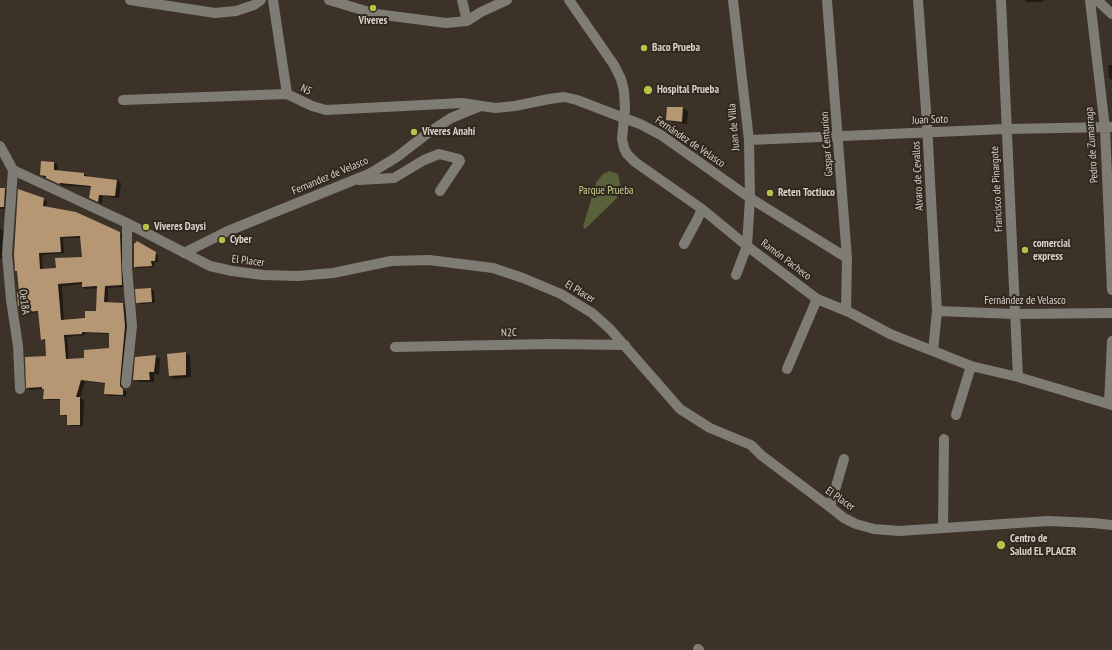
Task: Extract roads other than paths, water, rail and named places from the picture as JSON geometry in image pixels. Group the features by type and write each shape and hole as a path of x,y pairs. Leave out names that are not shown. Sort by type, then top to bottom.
{"street":[{"path":"130,0 214,13 236,11 254,5 261,0"},
{"path":"273,0 287,94"},
{"path":"329,0 376,14 446,23 467,21 487,9 507,0"},
{"path":"462,0 467,21"},
{"name":"Ramón Pacheco","path":"569,0 618,72 624,91 622,138 627,154 635,162 702,209 747,246 818,299 846,311 890,334 971,366 1018,377 1110,404"},
{"name":"Juan de Villa","path":"733,0 749,140 750,198 747,246 736,275"},
{"name":"Gaspar Centurion","path":"827,0 847,258 846,311"},
{"name":"Alvaro de Cevallos","path":"918,0 928,132 937,312 933,351"},
{"name":"Francisco de Pinargote","path":"1001,0 1018,377"},
{"name":"Pedro de Zumarraga","path":"1090,0 1108,128 1112,290"},
{"path":"1098,0 1112,14"},
{"name":"N5","path":"122,100 287,94 312,106 326,110 462,103 478,107"},
{"name":"Fernández de Velasco","path":"478,107 495,108 515,106 564,97 577,100 624,118 661,136 750,198 847,258"},
{"name":"Fernandez de Velasco","path":"184,253 228,231 369,174 397,157 428,133 451,118 478,107"},
{"name":"Juan Soto","path":"749,140 1006,129 1108,128"},
{"path":"0,146 13,170"},
{"path":"352,181 394,178 421,161 439,154 459,158 460,161 440,191"},
{"name":"El Placer","path":"13,170 127,224 210,266 232,271 264,275 298,276 333,273 391,261 429,260 492,268 523,278 561,294 592,313 610,329 680,409 710,428 751,445 761,455 844,518 856,524 874,529 900,531 1048,521 1112,525"},
{"name":"Oe18A","path":"13,170 7,254 11,300 18,346 20,389"},
{"path":"684,244 702,209"},
{"path":"126,383 132,326 127,268 127,224"},
{"path":"786,369 818,299"},
{"name":"Fernández de Velasco","path":"937,312 1016,314 1112,313"},
{"path":"1110,404 1112,341"},
{"name":"N2C","path":"395,347 550,344 624,345"},
{"path":"956,415 971,366"},
{"path":"943,528 944,439"},
{"path":"830,507 844,459"}],"place":[{"name":"Viveres","path":"373,8"},
{"name":"Baco Prueba","path":"644,48"},
{"name":"Hospital Prueba","path":"648,90"},
{"name":"Víveres Anahí","path":"414,132"},
{"name":"Reten Toctiuco","path":"770,193"},
{"name":"Víveres Daysi","path":"146,227"},
{"name":"Cyber","path":"222,240"},
{"name":"comercial express","path":"1025,250"},
{"name":"Centro de Salud EL PLACER","path":"1001,545"}],"park label":[{"name":"Parque Prueba","path":"606,191"}]}
